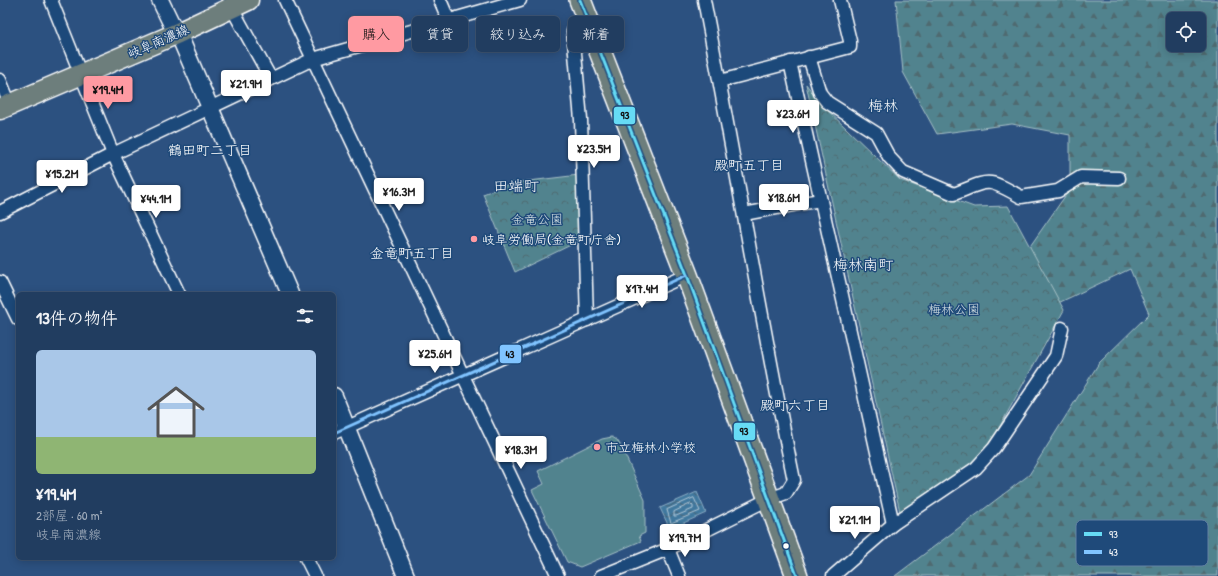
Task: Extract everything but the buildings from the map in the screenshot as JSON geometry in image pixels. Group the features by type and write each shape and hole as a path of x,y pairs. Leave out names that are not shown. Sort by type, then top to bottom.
{"highway":[{"path":"586,5 687,275 773,497 806,576"},
{"path":"586,5 695,272 773,497 797,576"}],"main road":[{"name":"岐阜南濃線","path":"2,96 79,70 175,29 233,2"}],"street":[{"path":"52,0 113,154 178,292"},
{"path":"160,0 175,29 210,108 289,292"},
{"path":"285,0 558,576"},
{"path":"440,0 447,16"},
{"path":"466,16 520,0"},
{"path":"601,576 668,548 773,497 786,493 794,480 767,349 720,81 704,0"},
{"path":"720,81 850,47 850,41 840,0"},
{"path":"233,2 271,79"},
{"path":"586,5 573,32 580,120 588,320"},
{"path":"0,212 113,154 313,59 412,31"},
{"path":"809,57 820,93 827,102 876,133 889,157 903,172 954,194 986,182 996,183 1021,197 1058,190 1081,177 1119,178"},
{"path":"790,62 893,524"},
{"path":"744,214 820,200"},
{"path":"341,430 463,374 687,275"},
{"path":"0,282 16,315"},
{"path":"833,576 893,524 971,472 994,448 1056,356 1062,328"},
{"path":"336,406 341,430 406,576"},
{"path":"668,548 679,576"},
{"path":"307,560 315,576"}],"green space":[{"path":"896,0 1218,0 1218,576 895,576 1029,475 1099,363 1149,314 1130,269 1054,305 1026,252 1070,189 1070,135 1012,124 937,134 903,72"},
{"name":"梅林公園","path":"806,84 820,103 900,180 974,207 1008,206 1064,310 989,446 953,479 900,512"},
{"name":"金竜公園","path":"579,175 581,240 515,272 483,194 512,183"},
{"path":"612,437 617,440 622,448 645,500 645,533 639,536 641,541 580,567 567,562 532,490 544,484 538,471 602,439"}],"water":[{"path":"697,492 706,513 670,529 660,508"}],"transit line":[{"name":"93","path":"580,0 687,275 797,576"},
{"name":"43","path":"336,432 687,275"}],"place":[{"name":"岐阜労働局(金竜町庁舎)","path":"474,239"},
{"name":"市立梅林小学校","path":"597,447"}],"district":[{"name":"梅林","path":"883,105"},
{"name":"鶴田町二丁目","path":"210,149"},
{"name":"殿町五丁目","path":"749,164"},
{"name":"田端町","path":"516,185"},
{"name":"金竜町五丁目","path":"412,252"},
{"name":"梅林南町","path":"863,264"},
{"name":"殿町六丁目","path":"795,404"}]}
